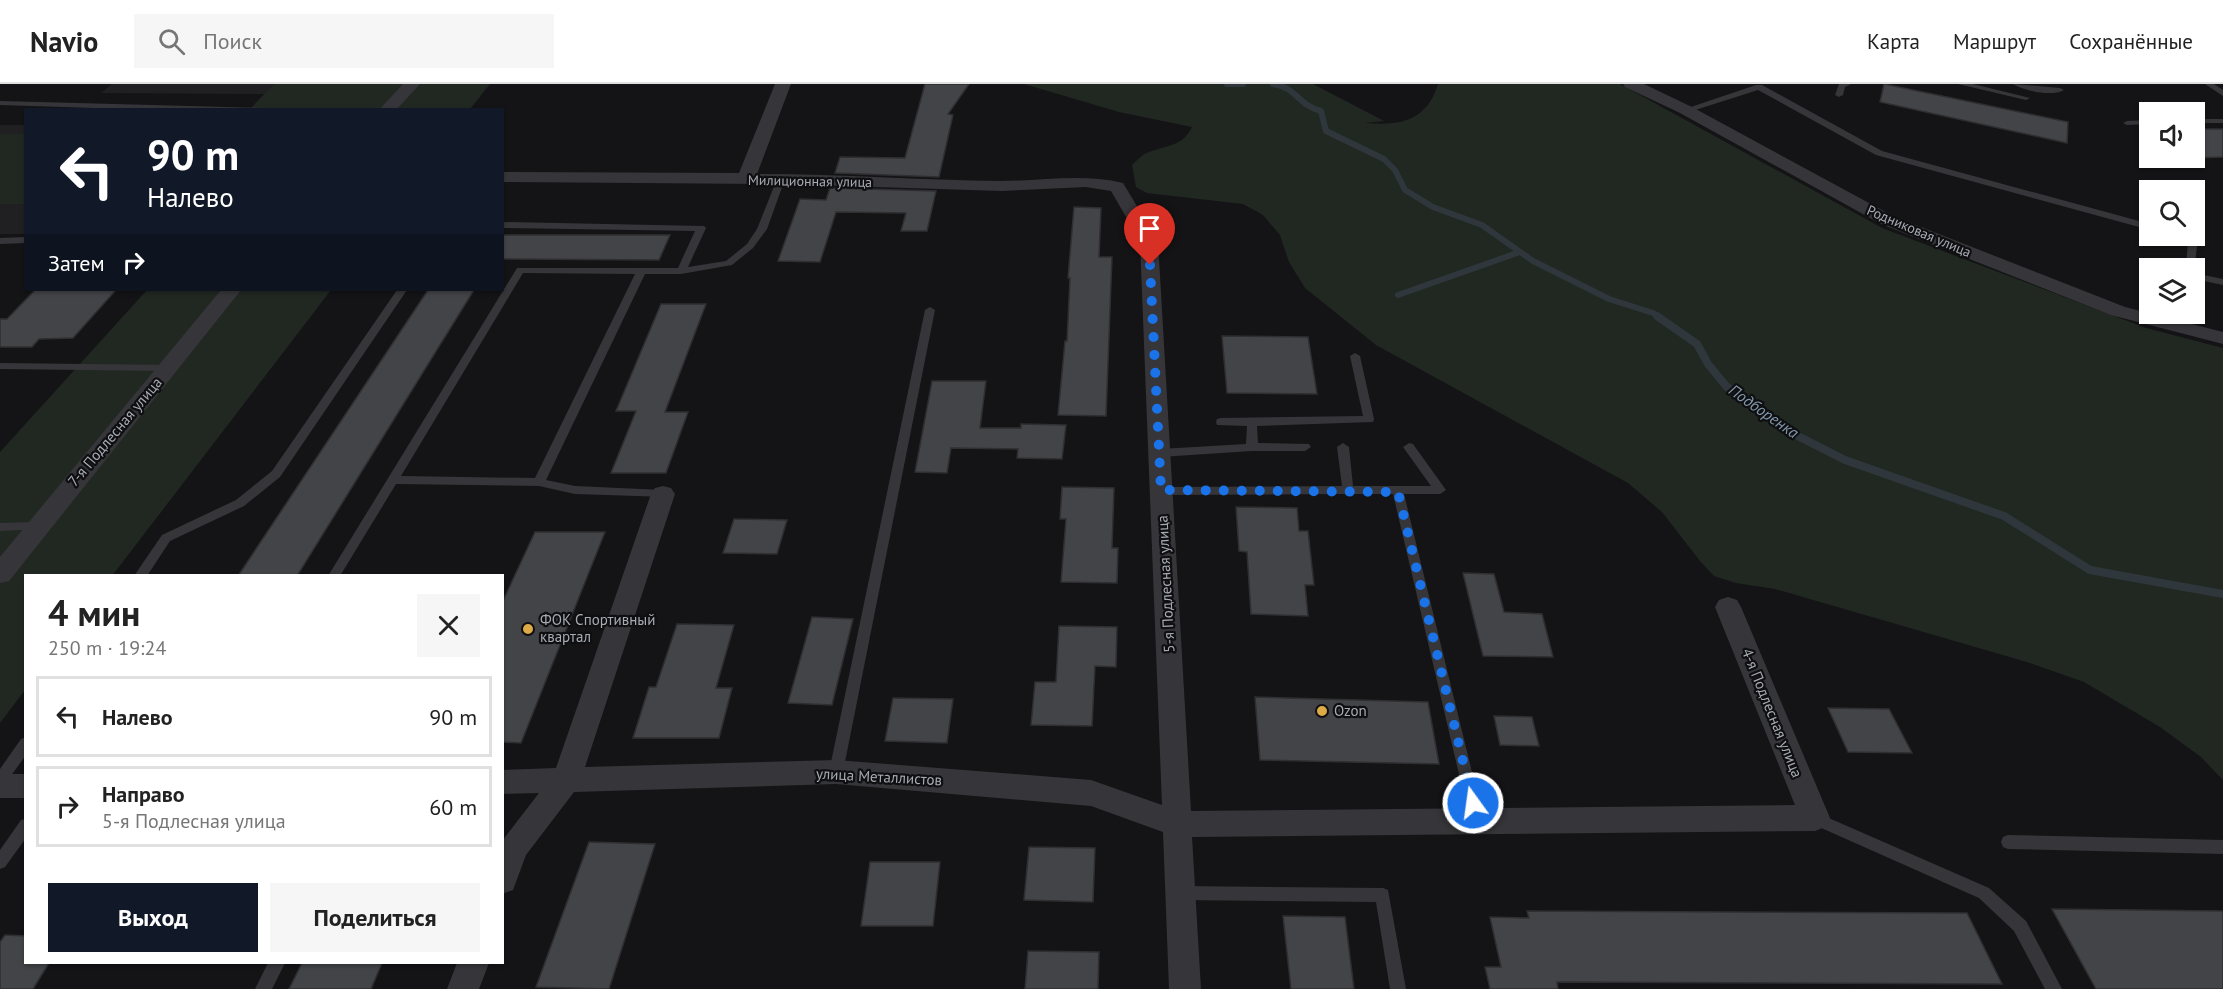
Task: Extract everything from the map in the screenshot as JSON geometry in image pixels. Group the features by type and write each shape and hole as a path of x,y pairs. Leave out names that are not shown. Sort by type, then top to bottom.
{"street":[{"path":"389,108 412,84"},
{"path":"746,179 783,84"},
{"name":"Родниковая улица","path":"1632,84 1686,110 1887,220 2118,310 2223,338"},
{"name":"Милиционная улица","path":"504,177 781,179 1002,186 1086,182 1117,187"},
{"name":"5-я Подлесная улица","path":"1117,187 1149,241 1185,989"},
{"name":"7-я Подлесная улица","path":"0,574 230,291"},
{"path":"504,875 514,848 566,781 663,494"},
{"name":"4-я Подлесная улица","path":"1728,607 1815,818"},
{"name":"улица Металлистов","path":"504,782 836,772 1091,793 1178,824"},
{"path":"0,786 24,786"},
{"path":"1178,824 1815,818"},
{"path":"463,989 472,964"}],"lane":[{"path":"1686,110 1773,84"},
{"path":"1839,95 1842,86 1847,84"},
{"path":"1962,84 2026,98"},
{"path":"2017,84 2044,90 2060,90"},
{"path":"2210,84 2223,94"},
{"path":"1759,87 1879,153 2139,224"},
{"path":"0,103 189,108"},
{"path":"2205,121 2223,121"},
{"path":"2127,123 2139,122"},
{"path":"335,574 520,270 681,271 729,263 750,246 762,229 781,179"},
{"path":"504,225 701,228 681,271"},
{"path":"0,241 24,240"},
{"path":"539,482 641,271"},
{"path":"2205,278 2223,282"},
{"path":"141,574 166,538 240,503 276,474 401,291"},
{"path":"836,772 930,310"},
{"path":"1221,422 1369,419 1356,356"},
{"path":"0,366 168,368"},
{"path":"1252,422 1252,447"},
{"path":"1160,453 1252,447 1305,447"},
{"path":"1343,447 1348,492"},
{"path":"1161,490 1348,492 1440,490 1409,447"},
{"path":"393,480 539,482 575,490 663,494"},
{"path":"1398,492 1477,821"},
{"path":"0,526 37,526"},
{"path":"0,780 24,746"},
{"path":"1815,818 1984,892 2020,926 2054,989"},
{"path":"0,862 24,828"},
{"path":"2008,842 2223,847"},
{"path":"1181,893 1383,894 1398,989"},
{"path":"263,989 276,964"}],"shaded area":[{"path":"112,84 274,84 265,94 101,93"},
{"path":"274,84 490,84 471,108 251,108"},
{"path":"1024,84 1313,84 1384,121 1365,123 1378,124 1401,122 1419,113 1427,106 1438,84 1620,84 1882,228 2146,328 2223,348 2223,780 2201,757 2160,727 2084,682 2027,662 1775,589 1736,583 1714,576 1662,512 1628,483 1376,345 1305,288 1289,262 1280,235 1263,215 1243,204 1147,193 1136,187 1132,165 1143,155 1177,143 1188,134 1192,127 1119,112"},
{"path":"0,125 24,125 24,234 0,234"},
{"path":"0,134 24,134 24,204 0,204"},
{"path":"146,291 330,291 114,574 24,574 24,691 0,723 0,452"}],"building":[{"path":"925,84 969,84 948,114 953,115 939,177 835,173 840,157 905,158"},
{"path":"1884,84 2068,122 2067,143 1880,102"},
{"path":"2205,129 2223,129 2223,157 2205,158"},
{"path":"830,188 936,191 927,231 901,231 906,213 836,212 820,262 778,261 800,199 826,200"},
{"path":"1074,207 1101,208 1099,257 1112,257 1106,416 1058,415 1065,341 1067,341 1070,278 1068,278"},
{"path":"504,235 670,235 659,260 504,259"},
{"path":"34,291 115,291 73,338 39,339 32,347 0,347 0,319 7,319"},
{"path":"427,291 473,291 298,574 239,574"},
{"path":"661,304 706,304 665,412 688,412 666,473 611,473 636,411 616,411"},
{"path":"1222,336 1308,337 1317,394 1227,393"},
{"path":"932,381 986,381 980,428 1021,428 1021,424 1066,425 1062,459 1017,458 1018,449 951,448 947,473 915,472"},
{"path":"1062,487 1114,488 1112,548 1118,548 1117,583 1061,582 1066,519 1060,519"},
{"path":"1236,507 1297,508 1299,531 1308,531 1314,585 1305,585 1308,616 1251,614 1247,552 1239,551"},
{"path":"734,519 787,520 777,554 723,553"},
{"path":"535,532 605,532 521,743 504,742 504,599"},
{"path":"1463,573 1494,574 1504,612 1542,614 1553,657 1483,656"},
{"path":"812,617 853,619 832,705 788,703"},
{"path":"677,624 734,625 716,688 732,688 719,738 633,738 649,687 656,687"},
{"path":"1059,626 1117,627 1116,667 1095,666 1092,726 1031,725 1035,682 1056,682"},
{"path":"1255,697 1428,702 1439,764 1260,760"},
{"path":"893,698 953,699 947,743 885,741"},
{"path":"1828,708 1889,709 1912,753 1848,752"},
{"path":"1494,716 1532,717 1539,746 1500,745"},
{"path":"589,842 655,844 609,989 536,987"},
{"path":"1029,847 1095,848 1093,902 1024,900"},
{"path":"870,862 940,862 933,926 861,926"},
{"path":"2052,909 2223,911 2223,989 2096,989"},
{"path":"1527,911 1967,913 2002,984 1557,982 1558,989 1490,989 1485,967 1501,967 1490,917 1529,918"},
{"path":"1283,916 1345,917 1354,989 1291,989"},
{"path":"5,935 24,936 24,964 48,964 33,989 0,989 0,942"},
{"path":"1028,951 1099,952 1098,989 1025,989"},
{"path":"302,964 382,964 371,989 289,989"}],"waterway":[{"name":"Подборенка","path":"1227,84 1243,84"},
{"name":"Подборенка","path":"1273,84 1288,89 1306,104 1321,111 1326,131 1384,159 1395,170 1405,190 1433,207 1482,225 1533,261 1609,299 1660,317"},
{"path":"1398,295 1520,252"},
{"name":"Подборенка","path":"1657,316 1697,344 1708,364 1726,386 1782,428 1845,460 2004,516 2090,570 2223,594"}],"place":[{"name":"ФОК Спортивный квартал","path":"528,629"},
{"name":"Ozon","path":"1322,711"}],"route":[{"path":"1150,265 1161,490 1398,492 1473,803"}]}
